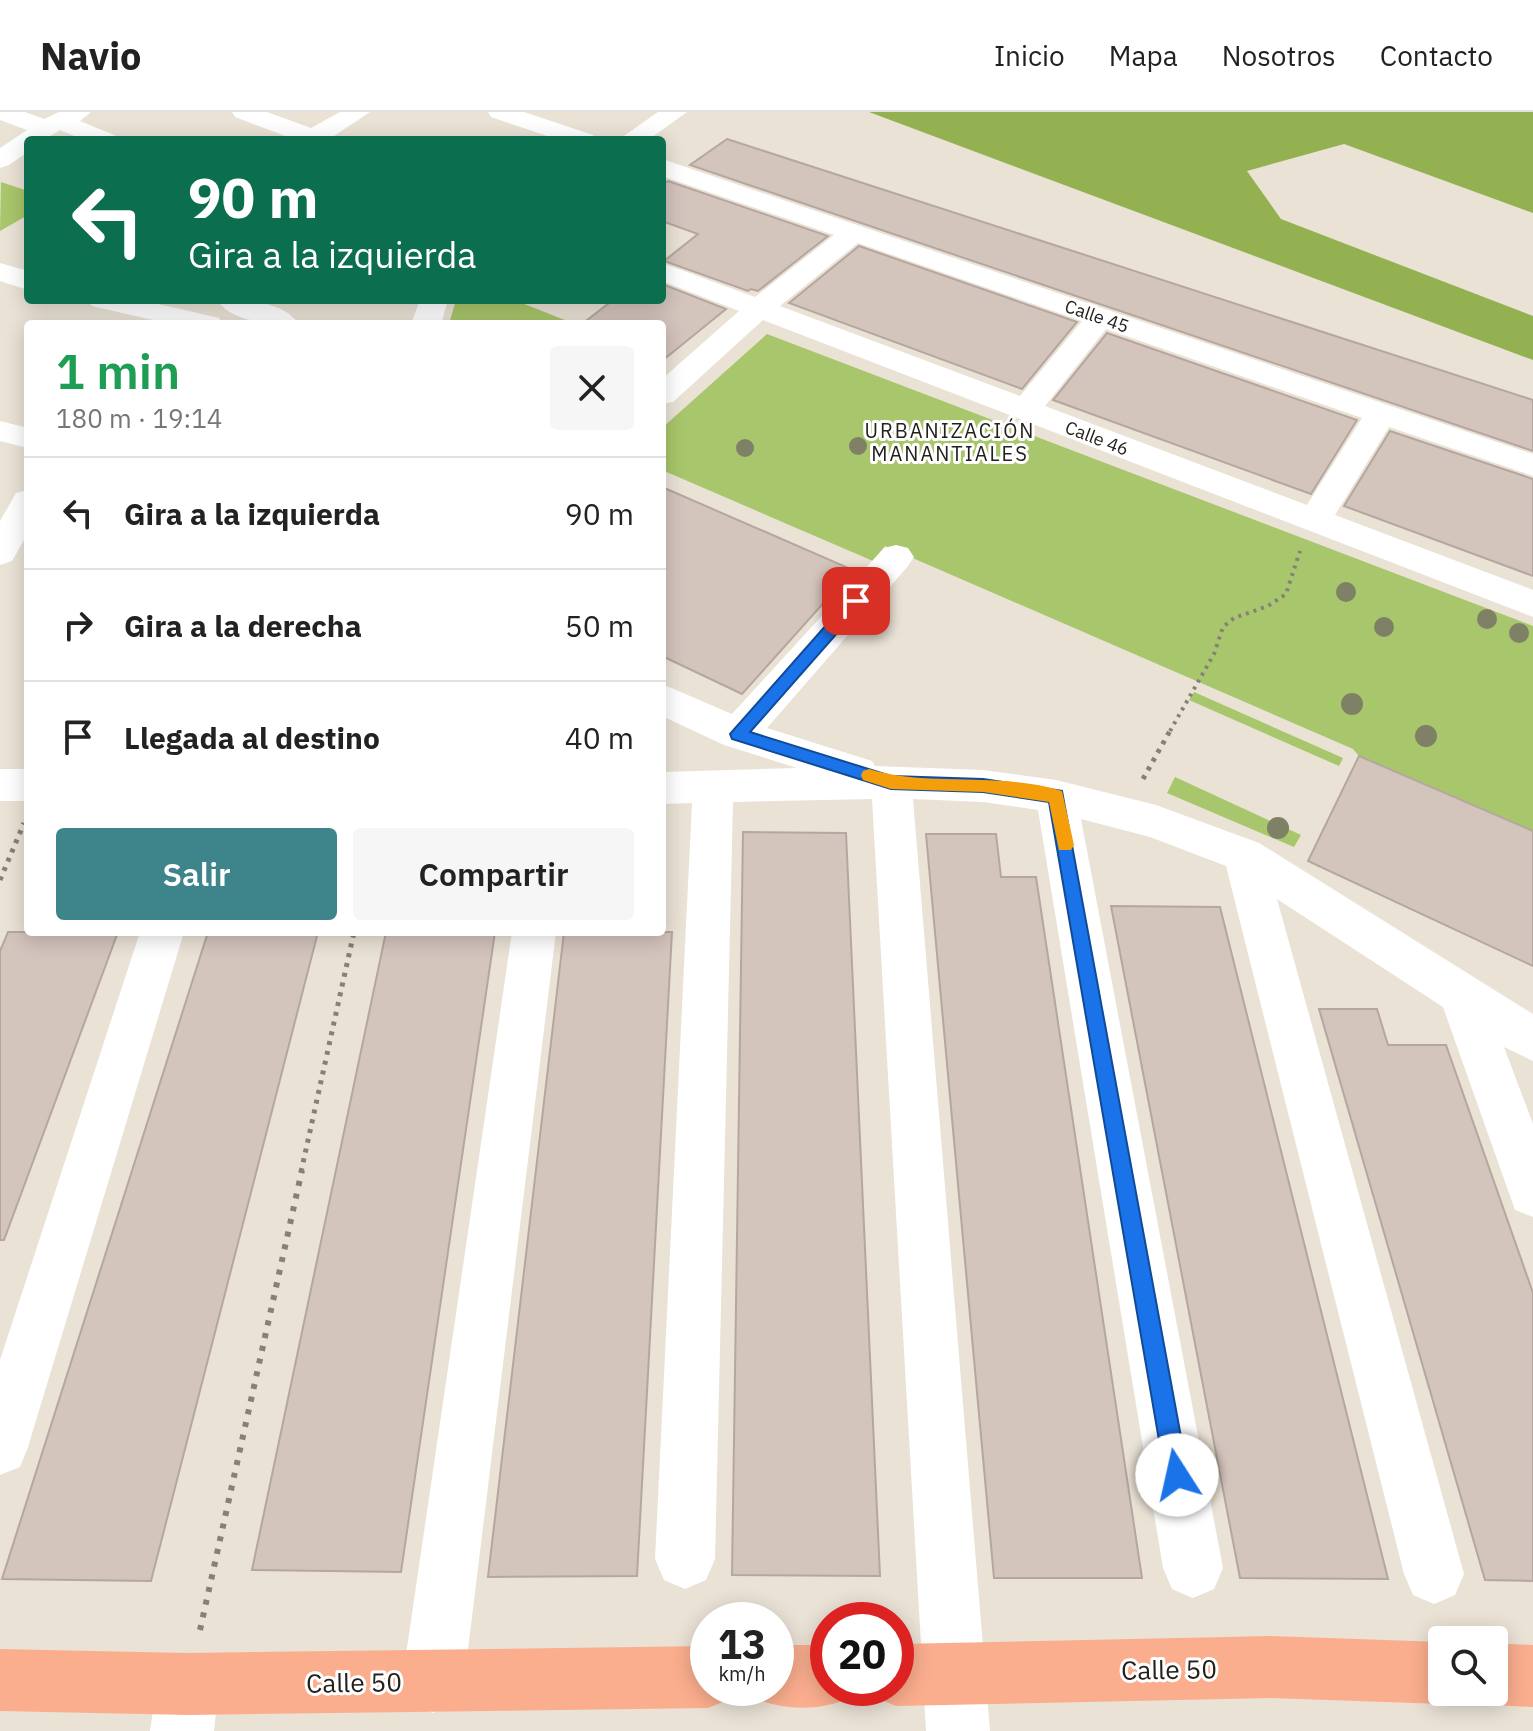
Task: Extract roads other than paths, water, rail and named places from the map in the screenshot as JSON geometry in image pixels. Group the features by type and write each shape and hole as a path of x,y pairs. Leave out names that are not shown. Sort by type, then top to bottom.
{"main road":[{"name":"Calle 50","path":"935,1693 1271,1667 1428,1673"},
{"path":"1508,1675 1533,1676"},
{"name":"Calle 50","path":"0,1680 185,1707 433,1682 690,1677"}],"street":[{"path":"2,112 61,120 96,136"},
{"path":"244,112 306,136"},
{"path":"319,136 358,112"},
{"path":"637,136 675,112"},
{"path":"512,114 573,136"},
{"path":"37,136 61,120"},
{"path":"0,160 24,144"},
{"name":"Calle 45","path":"666,168 1533,465"},
{"path":"666,391 759,308 853,234"},
{"path":"0,271 24,280"},
{"name":"Calle 46","path":"666,273 1533,604"},
{"path":"120,304 191,320"},
{"path":"240,304 275,320"},
{"path":"1025,410 1100,317"},
{"path":"1314,521 1381,413"},
{"path":"0,431 24,437"},
{"path":"0,553 24,508"},
{"path":"738,734 896,557"},
{"path":"666,701 738,734 891,782"},
{"path":"891,782 935,1693"},
{"path":"666,788 891,782 983,786 1056,796 1130,815 1244,855 1533,1040"},
{"path":"0,785 24,785"},
{"path":"685,1559 713,787"},
{"path":"1056,796 1193,1568"},
{"path":"1244,855 1434,1574"},
{"path":"0,1447 161,936"},
{"path":"433,1682 533,936"},
{"path":"1461,993 1533,1192"}],"district":[{"name":"URBANIZACIÓN MANANTIALES","path":"950,442"}]}
